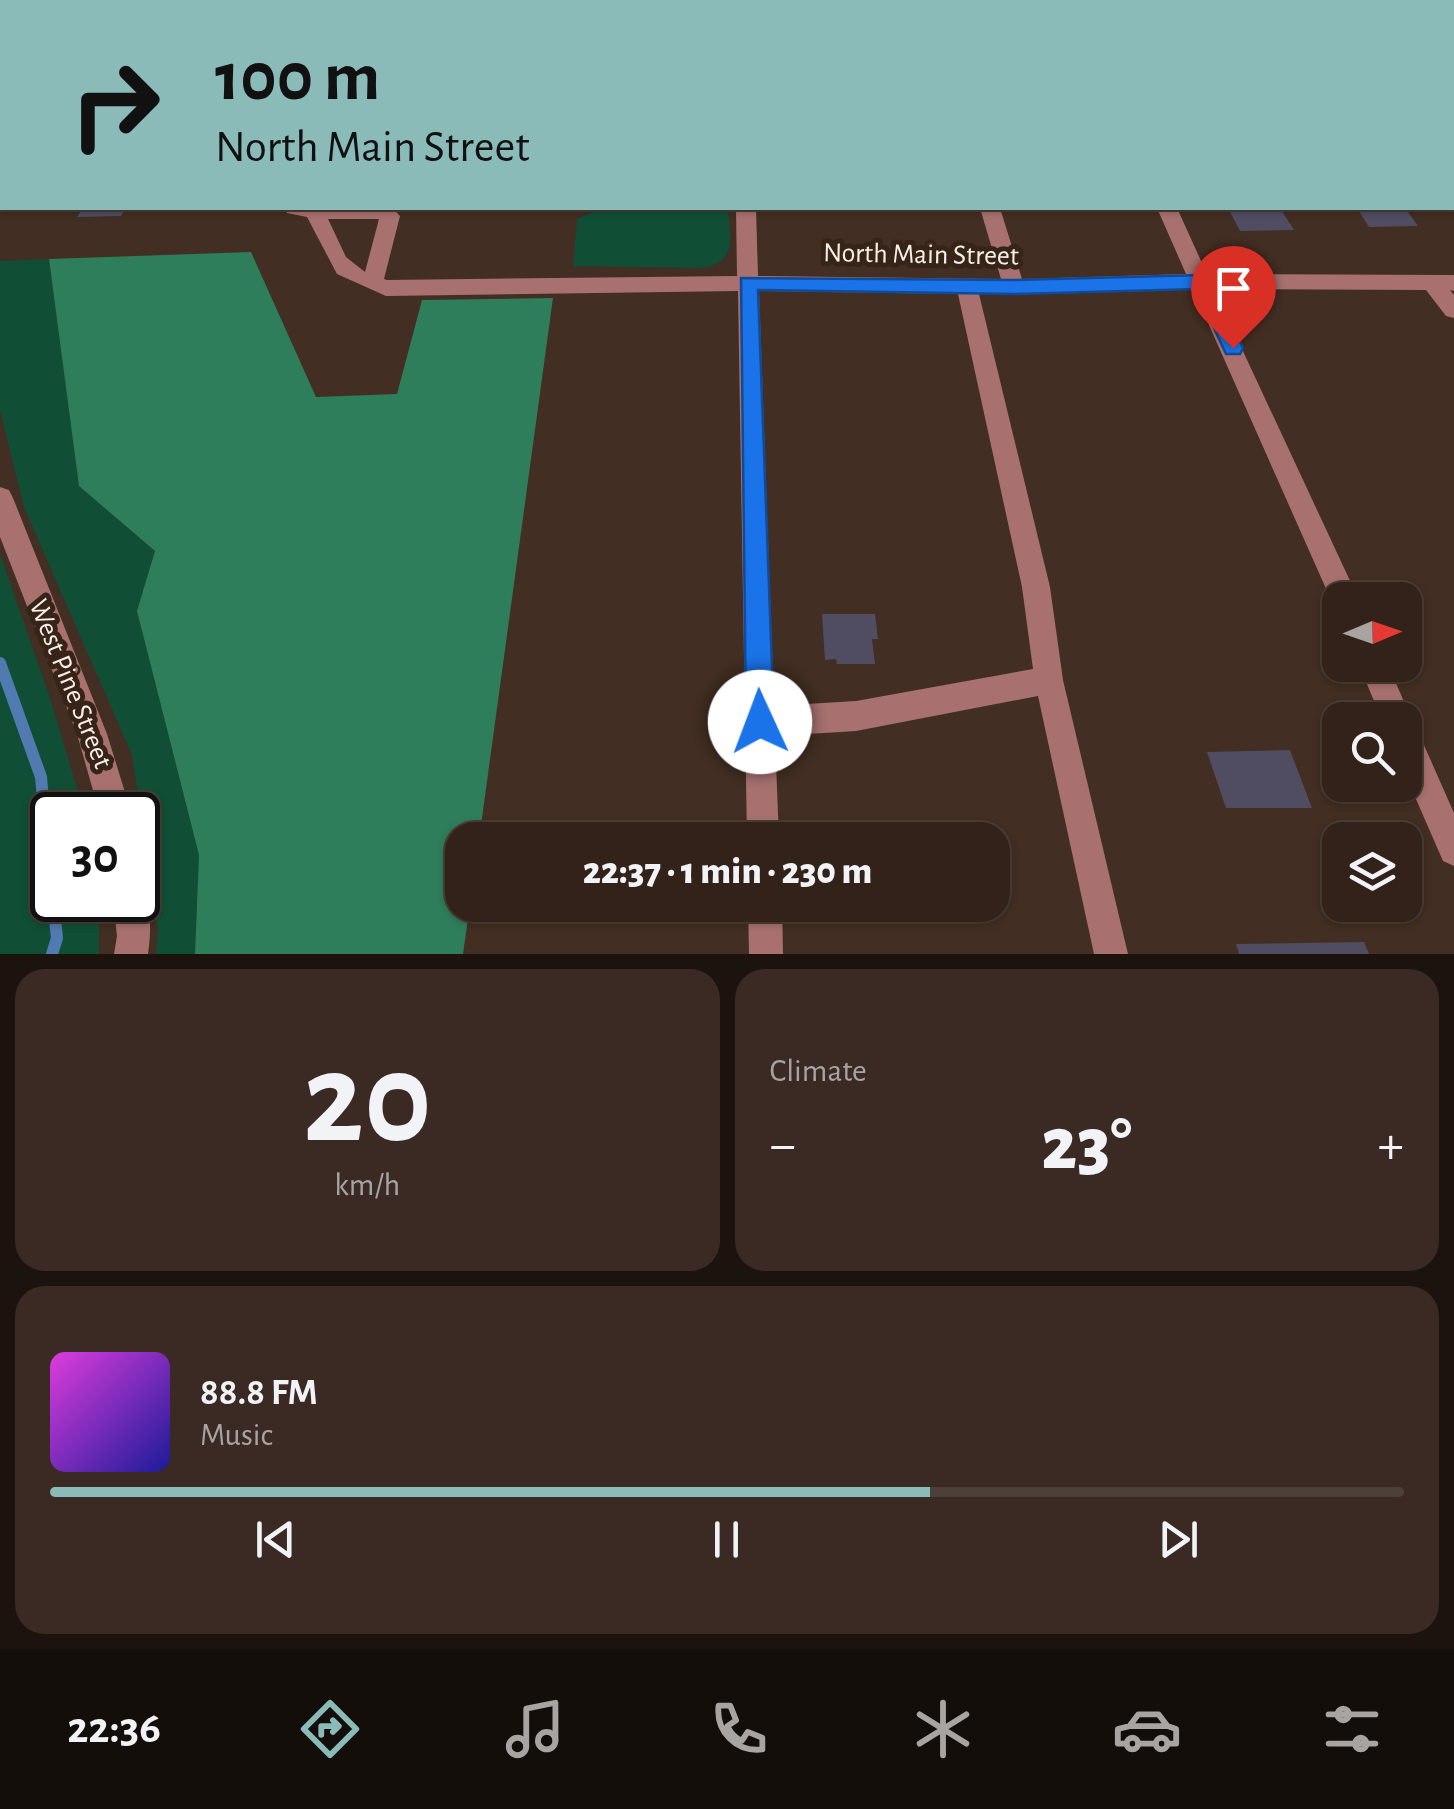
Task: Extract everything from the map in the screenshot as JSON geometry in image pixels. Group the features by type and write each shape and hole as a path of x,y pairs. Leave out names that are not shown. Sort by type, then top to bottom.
{"street":[{"path":"304,210 390,216 379,286 350,277 330,252 328,234 304,210"},
{"path":"746,210 763,822"},
{"path":"991,210 1014,287"},
{"path":"1169,210 1337,582"},
{"path":"1443,283 1454,310"},
{"name":"North Main Street","path":"379,286 1443,283"},
{"path":"967,286 1036,587 1050,680 1111,954"},
{"name":"West Pine Street","path":"0,498 14,544 107,773 111,792"},
{"path":"760,722 856,716 1050,680"},
{"path":"1422,777 1454,850"},
{"path":"131,954 132,922"},
{"path":"765,922 766,954"}],"green space":[{"path":"597,210 728,210 730,245 723,259 705,268 573,266 577,219"},
{"path":"251,252 316,397 397,394 422,300 553,298 481,822 445,822 445,922 468,922 463,954 195,954 199,855 137,611 155,551 79,486 49,259"},
{"path":"49,259 79,486 155,551 137,611 199,855 195,954 156,954 157,922 160,922 160,792 137,792 132,755 24,507 0,410 0,261"},
{"path":"0,554 78,792 30,792 30,922 99,922 99,954 0,954"}],"building":[{"path":"82,210 125,210 121,216 77,217"},
{"path":"1229,210 1281,210 1294,230 1240,231"},
{"path":"1358,210 1406,210 1418,226 1369,227"},
{"path":"822,614 875,614 875,664 837,664 836,659 825,660"},
{"path":"1290,750 1312,808 1226,808 1207,752"},
{"path":"1364,942 1369,954 1239,954 1236,944"}],"waterway":[{"path":"0,663 41,777 42,792"},
{"path":"52,954 57,938 55,922"}],"route":[{"path":"760,722 748,283 1014,287 1202,282 1233,348"}]}
